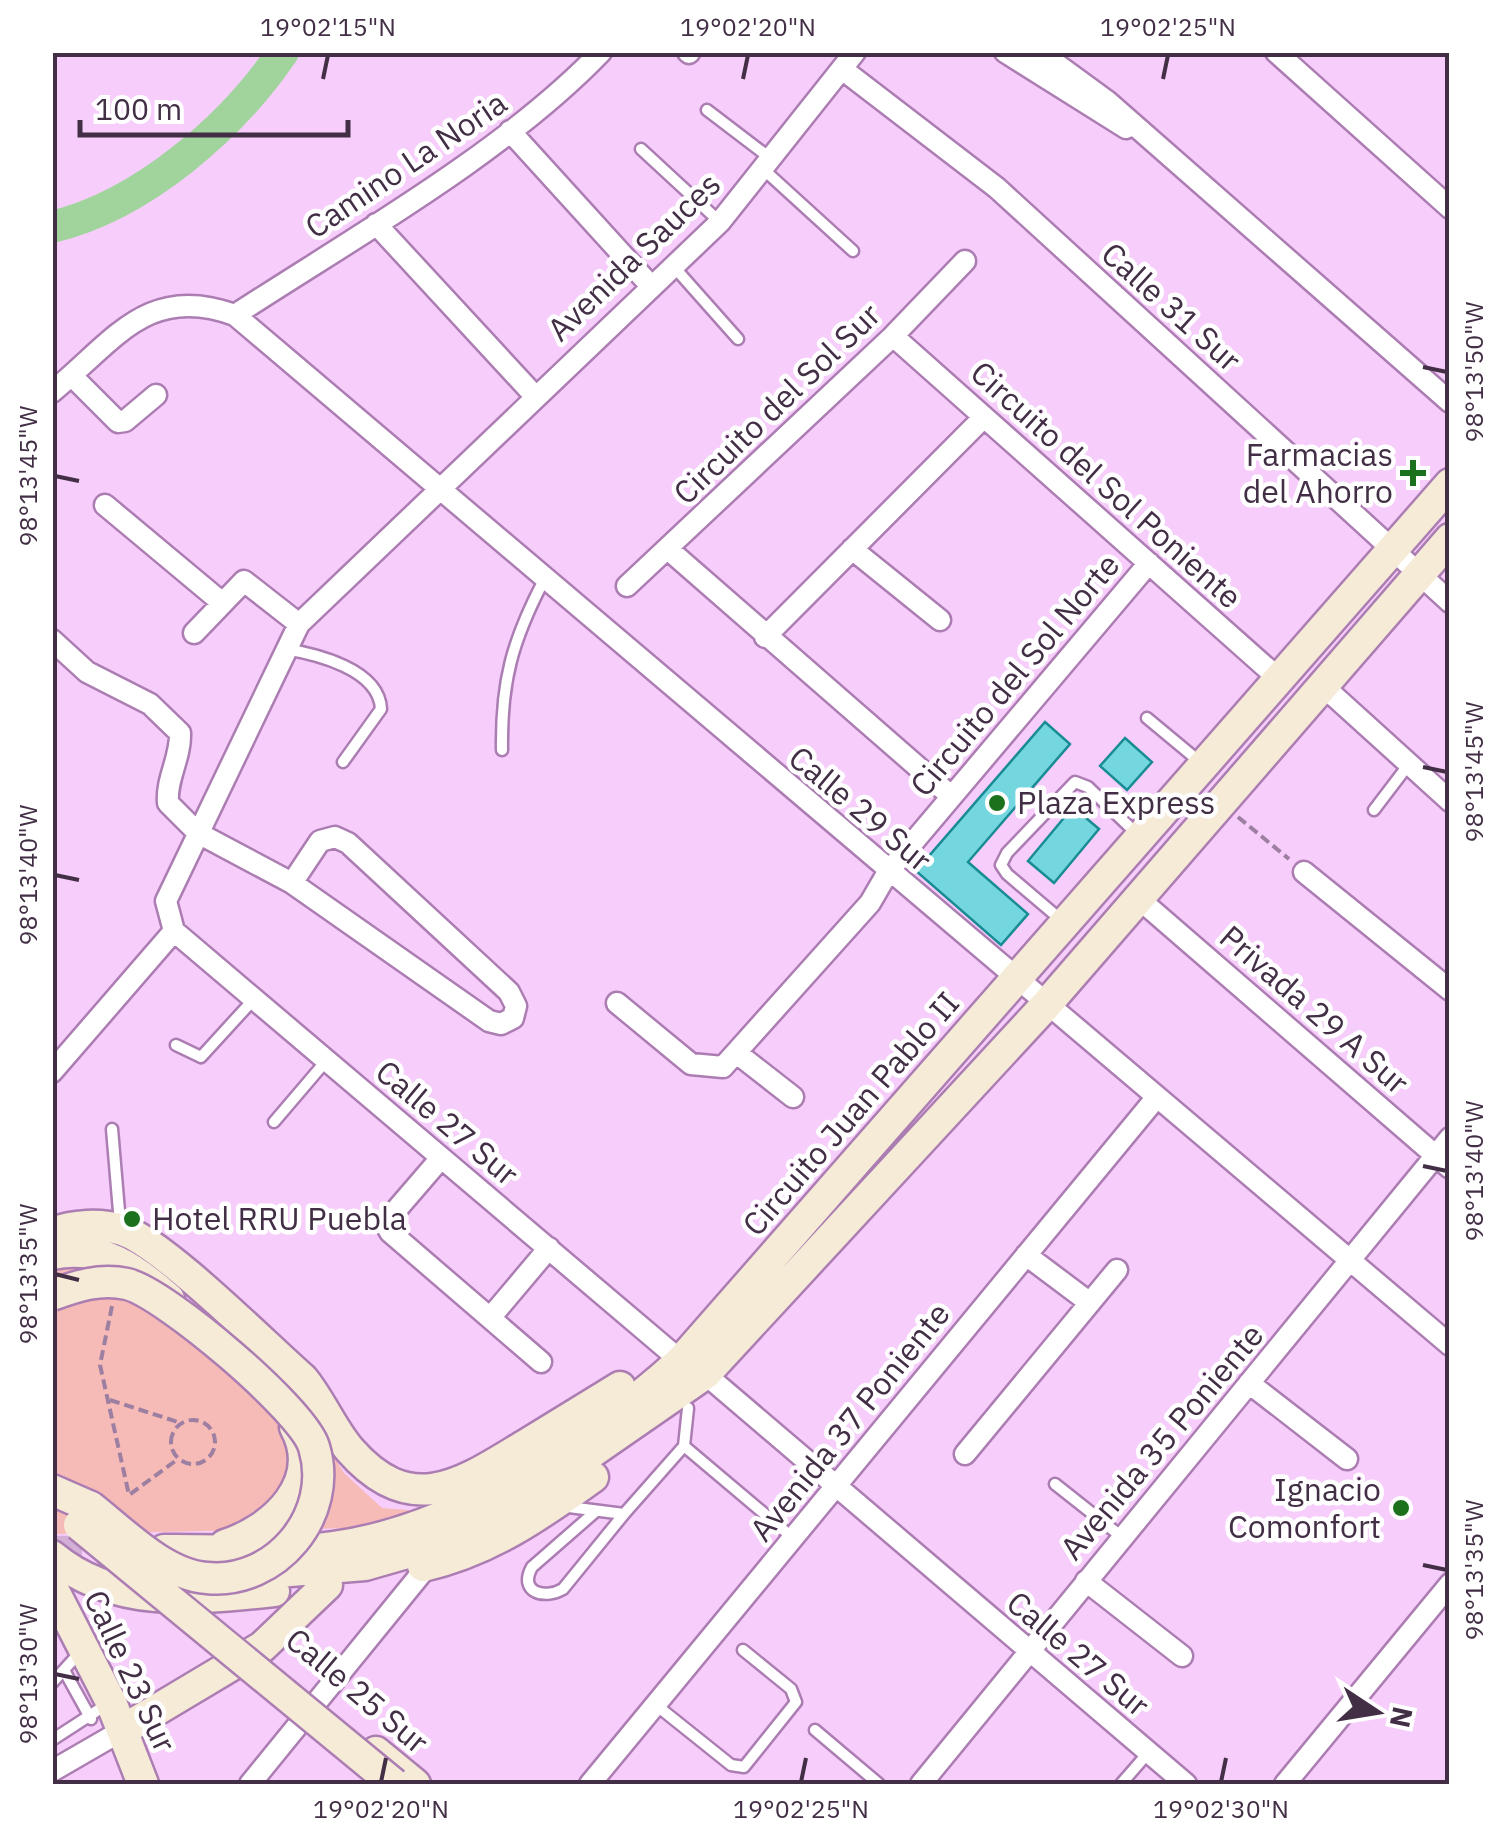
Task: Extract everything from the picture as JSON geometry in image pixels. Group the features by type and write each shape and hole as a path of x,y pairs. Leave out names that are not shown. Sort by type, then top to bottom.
{"main road":[{"name":"Circuito Juan Pablo II","path":"164,1550 334,1547 418,1528 530,1469 652,1387 693,1367 1016,979 1450,484"},
{"name":"Circuito Juan Pablo II","path":"182,1577 321,1571 365,1565 438,1544 510,1509 693,1367 1046,1005 1450,540"},
{"path":"52,1233 68,1227 120,1229 161,1254 303,1379 323,1403 348,1449 376,1474 401,1485 427,1490 458,1486 646,1371 693,1367 688,1408 528,1524 468,1554 327,1585 218,1596 144,1596 83,1579 52,1556"},
{"path":"52,1254 73,1250 121,1261 277,1395 300,1437 302,1470 293,1500 271,1523 250,1537 212,1549"},
{"path":"52,1295 88,1282 126,1284 160,1298 290,1409 314,1446 317,1481 309,1517 291,1548 250,1575 205,1578 166,1563 85,1516"},
{"path":"52,1492 85,1516 394,1784"},
{"path":"108,1717 245,1657 327,1585"},
{"name":"Calle 23 Sur","path":"52,1587 108,1717 143,1784"},
{"name":"Calle 25 Sur","path":"245,1657 309,1710 416,1784"},
{"name":"Calle 25 Sur","path":"309,1710 381,1784"}],"street":[{"name":"Camino La Noria","path":"235,315 510,131 557,97 601,52"},
{"path":"1005,52 1099,115 1149,140"},
{"path":"1040,52 1107,101 1450,402"},
{"path":"1276,52 1450,208"},
{"name":"Avenida Sauces","path":"174,931 166,900 299,624 650,284 675,268 720,222 849,61"},
{"name":"Calle 31 Sur","path":"849,61 996,188 1450,602"},
{"path":"510,131 650,284"},
{"path":"376,224 534,395"},
{"name":"Circuito del Sol Sur","path":"627,586 893,336 965,261"},
{"path":"52,392 74,379 144,315 163,306 196,304 235,315"},
{"name":"Calle 29 Sur","path":"235,315 1450,1345"},
{"name":"Circuito del Sol Poniente","path":"893,336 1278,679"},
{"path":"74,379 118,422 156,395"},
{"path":"765,636 984,417"},
{"path":"105,506 220,601"},
{"path":"852,549 940,620"},
{"path":"669,550 951,796"},
{"name":"Circuito del Sol Norte","path":"738,1054 870,903 888,872 1148,563"},
{"path":"194,633 220,601 244,581 299,624"},
{"path":"52,640 87,672 150,704 180,732 180,750 167,788 168,803 198,833 292,882 489,1021 500,1024 513,1018 516,1006 509,992 348,844 335,837 320,841 292,882"},
{"path":"1323,686 1450,802"},
{"path":"1304,872 1450,990"},
{"name":"Privada 29 A Sur","path":"1138,898 1442,1162"},
{"path":"52,1072 174,931"},
{"name":"Calle 27 Sur","path":"174,931 1186,1784"},
{"path":"616,1003 691,1064 724,1067 738,1054 794,1097"},
{"name":"Avenida 37 Poniente","path":"590,1784 1156,1098"},
{"name":"Avenida 35 Poniente","path":"921,1784 1350,1261 1442,1162 1450,1138"},
{"path":"441,1158 385,1223 390,1232 541,1362"},
{"path":"490,1318 549,1248"},
{"path":"1026,1255 1090,1303"},
{"path":"965,1454 1117,1270"},
{"path":"1249,1384 1348,1458"},
{"path":"250,1784 429,1564"},
{"path":"1086,1581 1182,1656"},
{"path":"1285,1784 1450,1584"},
{"path":"52,1771 108,1717"}],"lane":[{"path":"707,110 853,251"},
{"path":"641,149 720,222"},
{"path":"675,268 738,339"},
{"path":"502,750 502,696 511,651 544,580"},
{"path":"284,649 338,662 378,695 381,709 342,762"},
{"path":"1147,718 1203,766"},
{"path":"1374,810 1409,764"},
{"path":"1065,923 1007,874 1001,865 1007,852 1075,782 1088,787 1141,837"},
{"path":"176,1045 201,1056 254,999"},
{"path":"274,1122 326,1060"},
{"path":"112,1129 120,1229"},
{"path":"595,1512 532,1568 527,1577 529,1588 538,1595 552,1596 563,1589 684,1446 688,1408"},
{"path":"684,1446 793,1538"},
{"path":"1055,1484 1122,1537"},
{"path":"555,1504 624,1514"},
{"path":"52,1683 65,1672 70,1629"},
{"path":"656,1704 730,1765 744,1767 796,1702 792,1689 743,1650"},
{"path":"52,1740 108,1717 65,1672"},
{"path":"815,1730 879,1784"},
{"path":"1121,1784 1148,1752"}],"path":[{"path":"1242,820 1304,872"},
{"path":"121,1261 100,1365 128,1495 178,1458"},
{"path":"107,1400 182,1423 205,1423 215,1442 211,1456 198,1464 178,1458"},
{"path":"178,1458 171,1438 182,1423"}],"shaded area":[{"path":"64,1268 142,1270 311,1419 344,1473 382,1508 433,1512 402,1527 53,1534 52,1273"}],"building":[{"name":"Plaza Express","path":"1045,722 1070,744 968,862 1028,914 1001,945 916,871"},
{"path":"1125,738 1152,762 1127,790 1100,766"},
{"path":"1073,807 1099,829 1054,883 1028,861"}],"waterway":[{"path":"52,227 86,216 152,182 211,135 283,52"}],"tunnel":[{"path":"52,1551 126,1550"}],"place":[{"name":"Farmacias del Ahorro","path":"1413,473"},
{"name":"Plaza Express","path":"997,803"},
{"name":"Hotel RRU Puebla","path":"132,1219"},
{"name":"Ignacio Comonfort","path":"1401,1508"}]}
